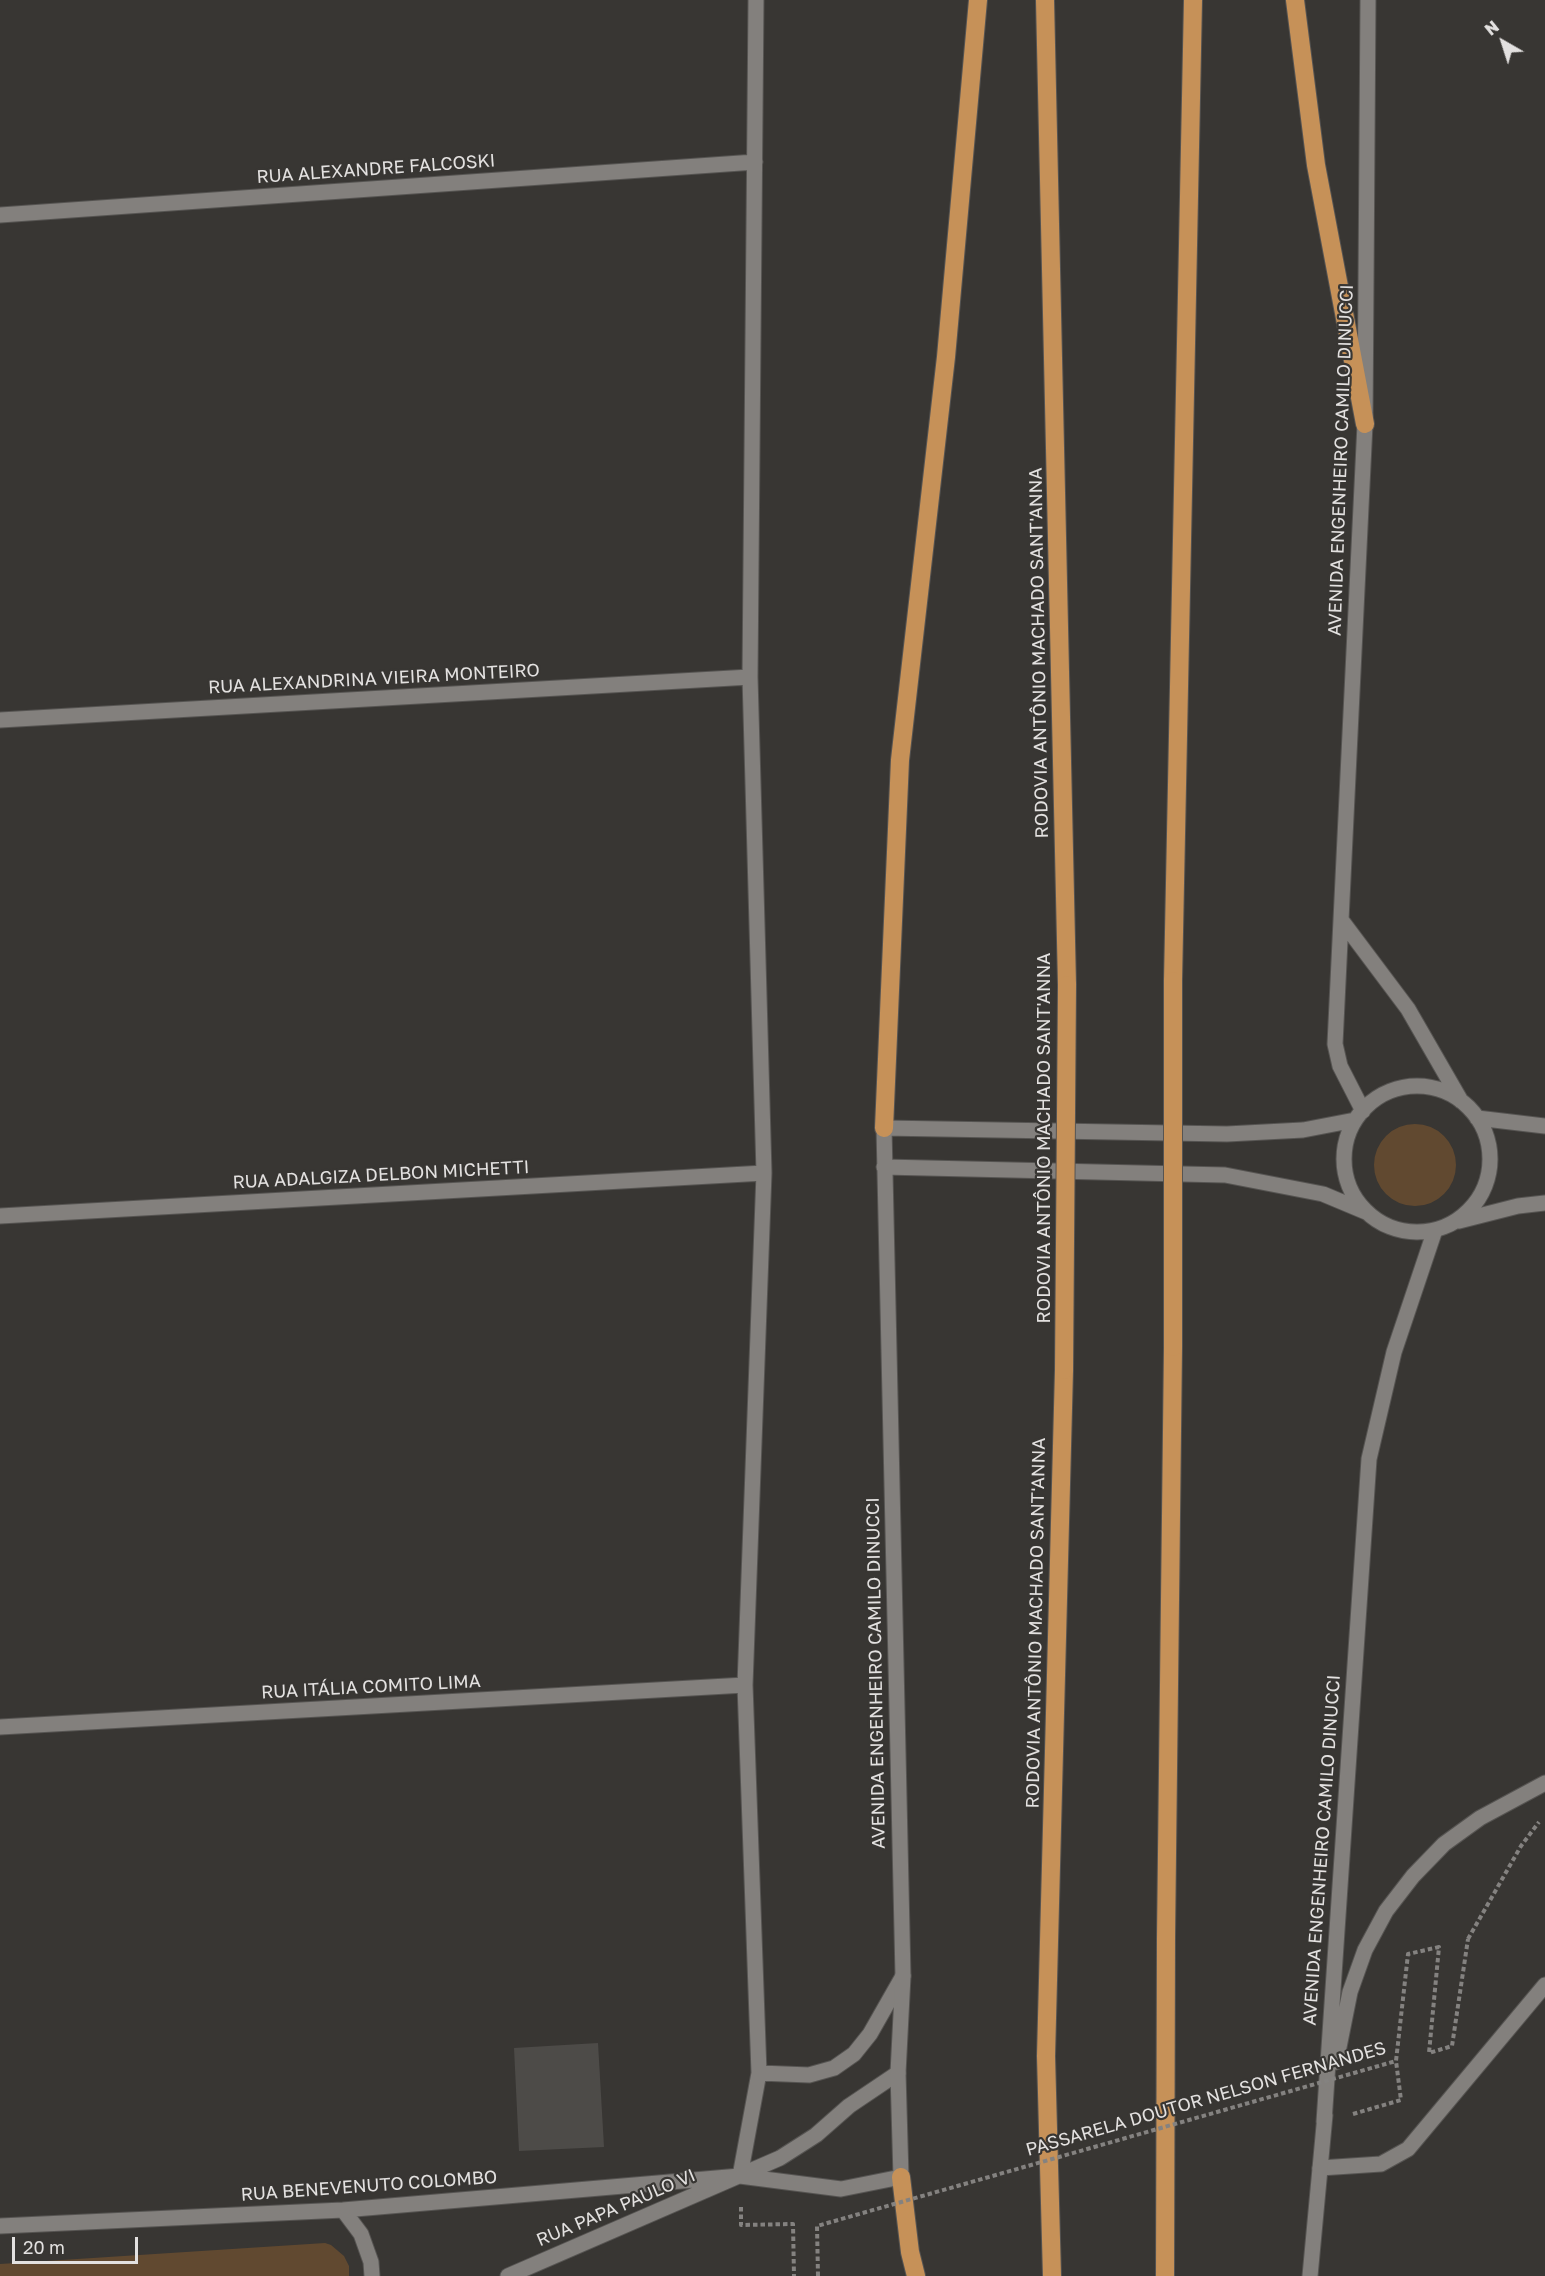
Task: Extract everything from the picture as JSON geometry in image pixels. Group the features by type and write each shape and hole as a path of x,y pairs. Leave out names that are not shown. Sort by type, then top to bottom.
{"highway":[{"path":"884,1128 900,760 946,357 978,0"},
{"name":"RODOVIA ANTÔNIO MACHADO SANT'ANNA","path":"1045,0 1067,985 1064,1370 1046,2056 1052,2276"},
{"path":"1165,2276 1166,1938 1173,1347 1173,981 1193,0"},
{"path":"1294,0 1316,165 1365,424"},
{"path":"901,2177 910,2252 916,2276"}],"street":[{"path":"740,2176 759,2073 745,1685 764,1173 750,677 756,0"},
{"name":"AVENIDA ENGENHEIRO CAMILO DINUCCI","path":"1359,1115 1340,1066 1335,1044 1365,424 1368,0"},
{"name":"RUA ALEXANDRE FALCOSKI","path":"0,215 755,162"},
{"name":"RUA ALEXANDRINA VIEIRA MONTEIRO","path":"0,720 750,677"},
{"path":"1342,921 1408,1010 1461,1101 1477,1118 1487,1138 1491,1162 1485,1185 1474,1205 1456,1221"},
{"path":"884,1128 1227,1134 1302,1130 1359,1115 1384,1095 1410,1086 1437,1089 1461,1101"},
{"path":"1359,1115 1346,1143 1344,1168 1351,1192 1366,1212"},
{"path":"1477,1118 1545,1126"},
{"name":"AVENIDA ENGENHEIRO CAMILO DINUCCI","path":"884,1128 903,1976 897,2073 901,2177"},
{"path":"884,1167 1225,1174 1323,1194 1366,1212 1386,1226 1410,1232 1435,1230 1456,1221 1518,1206 1545,1203"},
{"name":"RUA ADALGIZA DELBON MICHETTI","path":"0,1216 764,1173"},
{"name":"AVENIDA ENGENHEIRO CAMILO DINUCCI","path":"1310,2276 1324,2122 1369,1459 1394,1352 1435,1230"},
{"name":"RUA ITÁLIA COMITO LIMA","path":"0,1727 745,1685"},
{"name":"AVENIDA ENGENHEIRO CAMILO DINUCCI","path":"1324,2122 1350,1992 1365,1950 1386,1911 1413,1876 1444,1844 1479,1818 1545,1783"},
{"path":"759,2073 809,2075 834,2068 854,2054 870,2034 903,1976"},
{"path":"1320,2168 1381,2164 1408,2149 1545,1985"},
{"name":"RUA BENEVENUTO COLOMBO","path":"740,2176 780,2158 897,2073"},
{"name":"RUA BENEVENUTO COLOMBO","path":"0,2226 344,2210 740,2176 841,2189 901,2177"},
{"name":"RUA PAPA PAULO VI","path":"508,2276 740,2176"},
{"path":"344,2210 361,2234 371,2262 372,2276"}],"path":[{"name":"PASSARELA DOUTOR NELSON FERNANDES","path":"818,2276 817,2226 1396,2061 1408,1954 1439,1947 1430,2053 1452,2046 1468,1939 1521,1846 1545,1814"},
{"path":"1324,2122 1401,2100 1396,2061"},
{"path":"740,2176 741,2225 793,2224 794,2276"}],"shaded area":[{"path":"1407,1124 1423,1124 1438,1131 1449,1142 1456,1157 1453,1181 1444,1194 1423,1206 1407,1206 1392,1199 1381,1188 1374,1173 1374,1157 1381,1142 1392,1131"},
{"path":"325,2243 344,2256 349,2266 349,2276 0,2276 0,2264"}],"building":[{"path":"598,2043 604,2147 519,2151 514,2048"}]}
